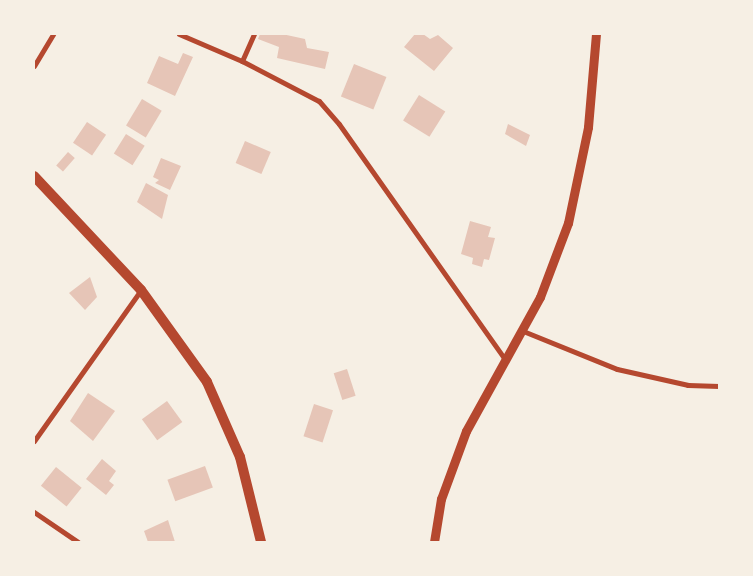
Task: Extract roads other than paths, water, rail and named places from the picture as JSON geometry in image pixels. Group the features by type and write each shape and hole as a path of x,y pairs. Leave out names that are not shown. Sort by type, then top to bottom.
{"main road":[{"path":"34,176 141,290 202,374 219,406 240,457 261,542"}],"street":[{"path":"34,66 53,34"},
{"path":"178,34 242,61 308,95 331,114 504,360"},
{"path":"242,61 254,34"},
{"path":"434,542 441,499 466,431 504,360 523,330 552,268 573,204 588,127 596,34"},
{"path":"34,441 141,290"},
{"path":"523,330 617,369 688,385 719,386"},
{"path":"34,512 78,542"}]}
